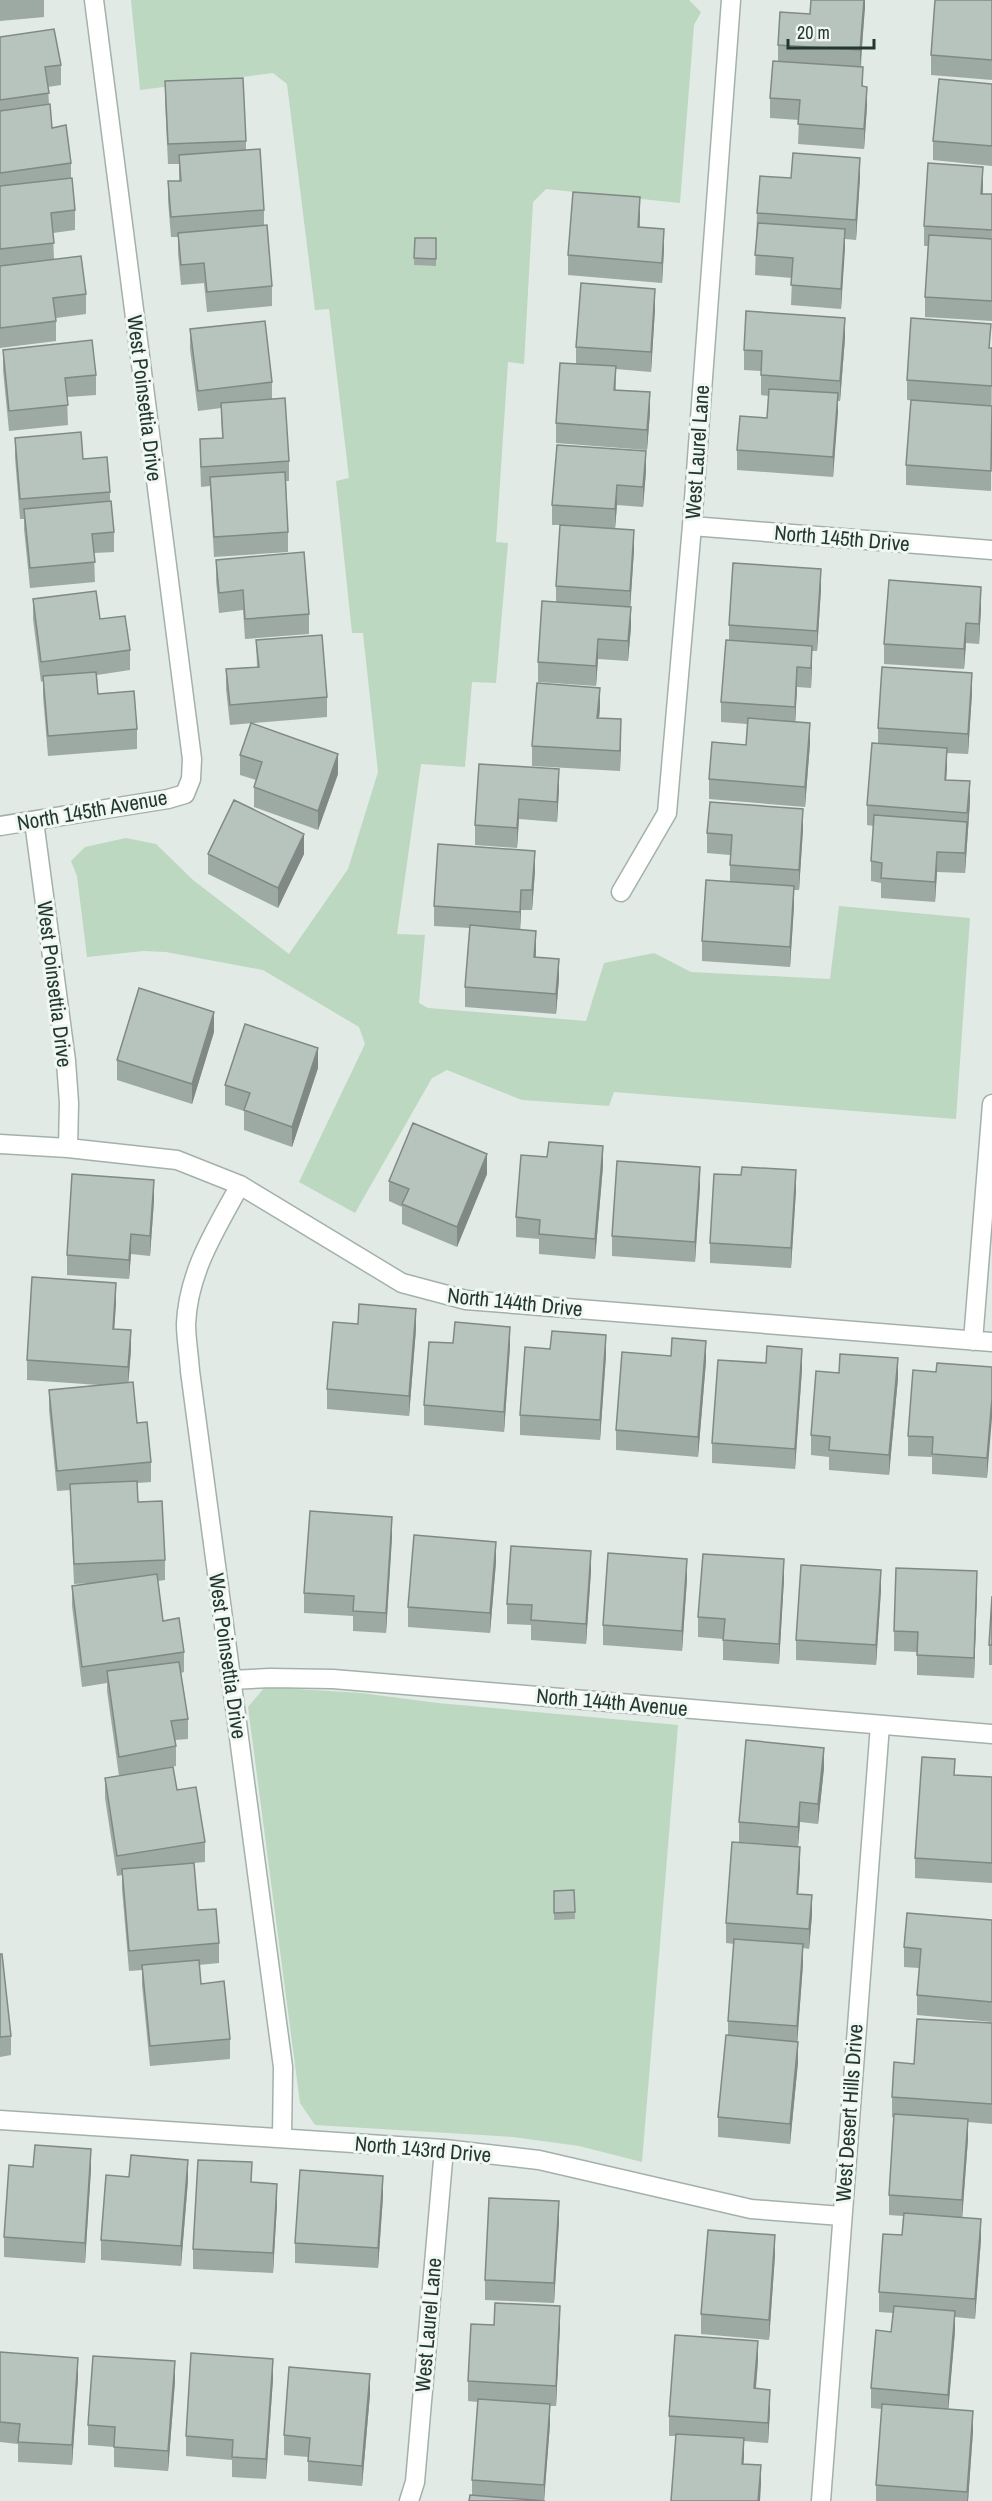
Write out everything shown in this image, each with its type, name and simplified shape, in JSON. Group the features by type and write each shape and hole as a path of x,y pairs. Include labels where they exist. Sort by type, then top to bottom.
{"street":[{"name":"West Poinsettia Drive","path":"94,0 192,759 191,779 185,794"},
{"name":"West Laurel Lane","path":"621,892 667,813 692,526 731,0"},
{"name":"North 145th Drive","path":"692,526 992,550"},
{"name":"North 145th Avenue","path":"0,826 168,799 185,794"},
{"name":"West Poinsettia Drive","path":"34,821 66,1061 69,1104 68,1148"},
{"path":"974,1341 992,1104"},
{"name":"North 144th Drive","path":"0,1143 177,1160 240,1185 402,1283 466,1300 992,1342"},
{"name":"West Poinsettia Drive","path":"240,1185 204,1250 192,1287 186,1323 190,1371 283,2067 282,2138"},
{"name":"North 144th Avenue","path":"231,1680 333,1678 992,1734"},
{"name":"West Desert Hills Drive","path":"821,2501 880,1725"},
{"name":"North 143rd Drive","path":"0,2120 444,2149 539,2160 751,2209 842,2216"},
{"name":"West Laurel Lane","path":"409,2501 415,2482 444,2149"}],"green space":[{"path":"131,0 689,0 701,12 694,25 680,203 546,189 533,202 524,364 508,362 496,542 508,543 496,683 472,682 465,767 421,764 397,934 425,935 419,1003 428,1008 586,1021 604,963 654,953 691,972 830,979 839,906 970,918 956,1119 614,1092 609,1106 522,1100 447,1070 432,1078 355,1213 299,1182 365,1044 359,1027 263,970 166,952 143,951 87,957 77,876 71,861 85,847 126,838 156,844 193,880 289,954 348,869 378,772 363,633 352,633 336,481 349,478 329,309 315,310 287,84 273,73 140,90"},
{"path":"265,1687 361,1693 438,1703 678,1725 642,2162 579,2146 513,2137 315,2125 300,2103 248,1707"}],"building":[{"path":"811,0 864,0 860,50 778,45 780,12 810,14"},
{"path":"935,0 992,0 992,60 931,55"},
{"path":"54,29 61,65 45,67 49,93 0,100 0,37"},
{"path":"773,61 863,67 862,86 867,87 864,129 798,124 800,100 770,98"},
{"path":"243,78 246,141 168,144 165,81"},
{"path":"939,79 992,84 992,146 933,141"},
{"path":"50,104 52,128 66,125 71,163 0,173 0,111"},
{"path":"260,149 264,210 171,217 168,181 181,181 179,155"},
{"path":"793,153 860,158 856,220 757,213 760,176 791,178"},
{"path":"928,163 983,167 981,194 992,194 992,230 924,226"},
{"path":"72,178 75,210 51,213 54,243 0,249 0,186"},
{"path":"573,192 640,197 638,227 664,229 662,263 568,255"},
{"path":"758,223 845,229 841,289 791,285 793,258 755,255"},
{"path":"267,225 272,286 207,292 204,263 181,265 178,233"},
{"path":"929,235 992,239 992,301 925,297"},
{"path":"415,238 436,238 436,259 414,258"},
{"path":"81,256 86,294 53,298 56,321 0,328 0,266"},
{"path":"581,283 655,289 651,352 576,347"},
{"path":"746,311 845,318 840,381 761,375 762,351 744,350"},
{"path":"911,318 991,324 989,348 992,348 992,386 907,380"},
{"path":"265,321 272,382 198,391 190,329"},
{"path":"92,340 96,375 65,378 68,405 9,411 3,350"},
{"path":"560,363 616,366 614,390 650,392 647,430 556,423"},
{"path":"769,389 838,393 833,457 737,450 740,416 767,418"},
{"path":"285,398 289,461 201,467 200,439 223,438 221,403"},
{"path":"911,400 992,406 991,471 906,465"},
{"path":"81,432 83,459 107,457 110,492 20,499 15,438"},
{"path":"557,445 646,451 643,487 617,485 615,509 552,505"},
{"path":"285,472 288,532 214,537 210,477"},
{"path":"111,501 114,532 92,534 95,562 30,568 24,509"},
{"path":"560,525 634,530 630,591 556,586"},
{"path":"304,552 309,614 245,619 243,590 219,593 216,560"},
{"path":"733,563 821,569 817,631 729,625"},
{"path":"889,580 981,587 979,624 966,623 964,649 884,644"},
{"path":"96,591 100,619 125,616 130,650 41,662 33,599"},
{"path":"542,601 631,607 628,641 598,639 596,666 538,662"},
{"path":"322,635 327,697 230,705 226,669 259,667 256,640"},
{"path":"726,640 812,646 811,668 797,667 795,707 721,702"},
{"path":"882,667 972,673 968,734 878,728"},
{"path":"96,672 98,694 134,691 137,729 48,736 43,676"},
{"path":"537,683 600,688 597,718 621,719 620,751 532,746"},
{"path":"748,718 810,723 805,787 709,779 712,742 746,745"},
{"path":"251,723 338,754 318,811 254,787 262,762 240,755"},
{"path":"872,743 947,748 945,780 970,781 967,813 867,805"},
{"path":"479,764 559,769 557,802 519,799 517,828 475,825"},
{"path":"234,800 304,834 278,888 208,854"},
{"path":"710,802 803,809 799,870 730,865 732,835 707,833"},
{"path":"874,815 967,822 965,853 937,852 935,882 881,878 882,863 871,861"},
{"path":"438,844 535,851 532,890 521,890 520,912 434,906"},
{"path":"706,880 794,886 790,947 702,941"},
{"path":"470,925 536,931 534,957 559,959 556,994 465,987"},
{"path":"139,988 214,1012 192,1084 117,1060"},
{"path":"245,1024 318,1048 292,1127 244,1110 250,1093 225,1085"},
{"path":"413,1123 487,1154 457,1227 402,1204 409,1189 389,1181"},
{"path":"549,1142 603,1146 595,1239 539,1234 540,1220 516,1217 521,1155 547,1157"},
{"path":"617,1161 700,1167 695,1242 612,1236"},
{"path":"742,1167 796,1170 791,1248 710,1243 714,1174 741,1175"},
{"path":"72,1174 154,1180 150,1236 131,1234 129,1260 67,1255"},
{"path":"32,1277 116,1283 113,1329 131,1330 128,1367 27,1360"},
{"path":"359,1304 416,1309 409,1396 327,1389 333,1322 358,1324"},
{"path":"455,1322 510,1327 504,1412 424,1405 429,1342 453,1343"},
{"path":"552,1331 606,1335 600,1420 520,1415 525,1347 550,1349"},
{"path":"672,1338 706,1341 698,1437 616,1430 622,1352 671,1356"},
{"path":"767,1346 802,1349 795,1449 712,1443 718,1360 766,1363"},
{"path":"840,1354 898,1358 889,1455 829,1450 830,1437 811,1435 816,1371 839,1373"},
{"path":"937,1363 992,1367 987,1458 932,1454 933,1437 908,1436 913,1370 936,1372"},
{"path":"133,1382 137,1423 147,1422 151,1462 57,1471 49,1390"},
{"path":"137,1481 138,1502 162,1501 165,1560 74,1564 70,1484"},
{"path":"310,1511 392,1517 386,1613 353,1611 354,1596 304,1593"},
{"path":"414,1535 496,1542 490,1613 408,1607"},
{"path":"511,1546 591,1551 586,1624 531,1620 532,1605 507,1604"},
{"path":"608,1553 687,1559 682,1631 603,1625"},
{"path":"703,1554 784,1559 779,1644 723,1640 725,1619 698,1617"},
{"path":"801,1565 881,1570 876,1645 796,1640"},
{"path":"896,1568 977,1571 974,1658 917,1655 918,1632 894,1631"},
{"path":"157,1574 163,1621 179,1618 184,1652 82,1667 72,1586"},
{"path":"992,1596 992,1645 989,1645"},
{"path":"179,1662 188,1719 171,1721 176,1746 119,1757 107,1671"},
{"path":"746,1740 824,1748 818,1804 800,1802 798,1827 739,1822"},
{"path":"922,1757 955,1759 954,1775 992,1777 992,1863 915,1858"},
{"path":"173,1767 177,1790 196,1787 205,1842 117,1856 105,1778"},
{"path":"732,1842 800,1847 797,1894 812,1895 809,1929 726,1923"},
{"path":"194,1863 198,1910 216,1909 219,1943 129,1951 122,1869"},
{"path":"574,1890 575,1912 554,1913 554,1891"},
{"path":"907,1913 992,1920 992,2002 917,1995 921,1949 904,1947"},
{"path":"734,1939 803,1944 797,2026 728,2021"},
{"path":"0,1954 2,1954 11,2036 0,2037"},
{"path":"199,1960 201,1984 224,1981 230,2039 150,2046 142,1965"},
{"path":"917,2019 992,2023 992,2104 892,2097 894,2062 914,2064"},
{"path":"726,2035 798,2042 790,2124 718,2117"},
{"path":"894,2114 968,2119 962,2200 889,2195"},
{"path":"35,2145 91,2149 85,2243 4,2237 9,2165 33,2167"},
{"path":"131,2155 188,2160 181,2246 101,2240 106,2175 129,2177"},
{"path":"198,2160 252,2162 251,2182 277,2184 273,2253 193,2249"},
{"path":"300,2170 383,2176 378,2248 295,2243"},
{"path":"489,2198 559,2201 554,2283 485,2280"},
{"path":"904,2213 981,2219 975,2299 879,2292 883,2234 902,2235"},
{"path":"708,2230 775,2235 769,2320 701,2314"},
{"path":"495,2303 560,2306 556,2386 468,2381 471,2324 494,2325"},
{"path":"894,2306 955,2311 948,2395 871,2388 876,2330 891,2332"},
{"path":"675,2335 758,2341 754,2388 770,2390 768,2423 669,2416"},
{"path":"0,2352 78,2358 72,2445 18,2442 20,2424 0,2422"},
{"path":"191,2353 273,2359 266,2459 232,2457 233,2440 186,2436"},
{"path":"93,2356 175,2361 168,2451 114,2447 115,2427 88,2425"},
{"path":"289,2367 370,2374 362,2466 308,2461 310,2438 284,2435"},
{"path":"478,2399 550,2404 544,2485 472,2480"},
{"path":"882,2404 973,2411 967,2492 876,2485"},
{"path":"676,2434 744,2438 742,2464 761,2465 758,2501 671,2501"},
{"path":"470,2495 545,2501 469,2501"}]}
